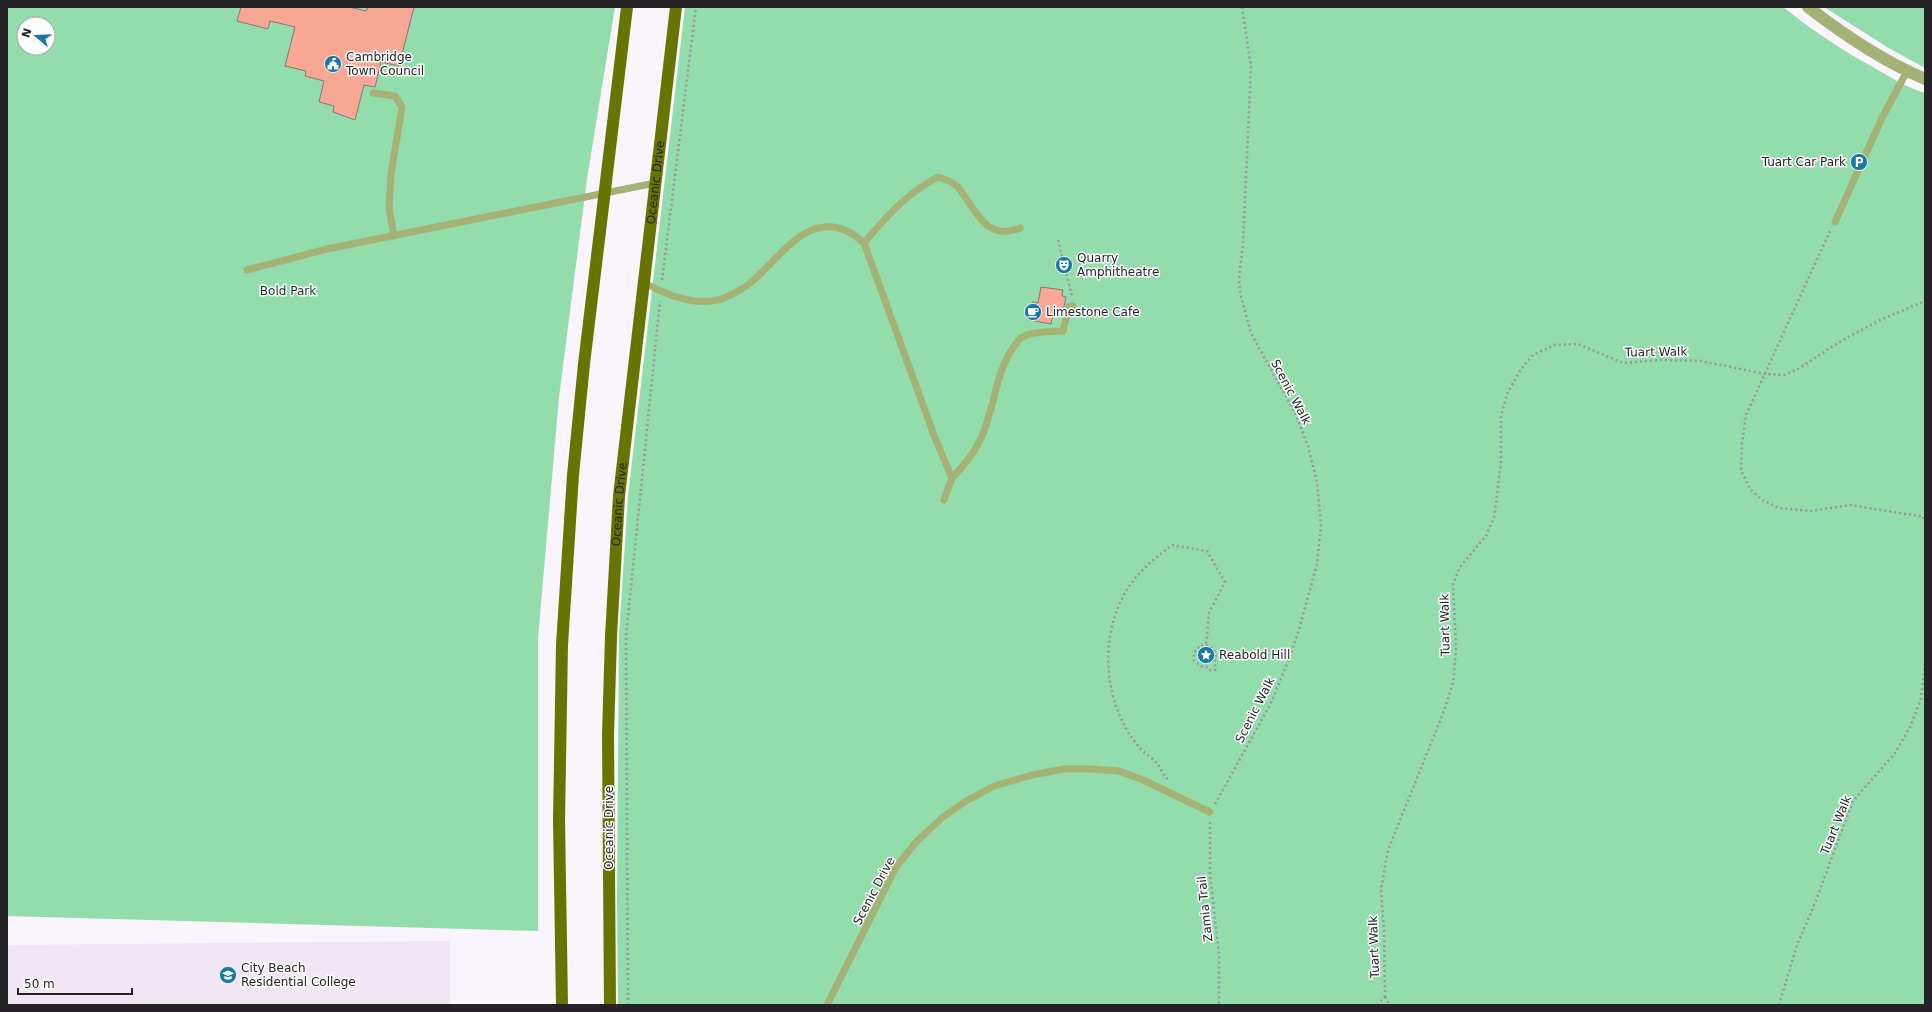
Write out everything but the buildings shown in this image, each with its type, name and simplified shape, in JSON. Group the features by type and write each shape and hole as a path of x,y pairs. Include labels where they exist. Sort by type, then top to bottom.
{"main road":[{"path":"562,1005 559,820 562,645 573,475 604,193 627,7"},
{"name":"Oceanic Drive","path":"610,1005 608,735 611,636 619,496 676,7"}],"street":[{"path":"1808,7 1838,30 1907,71 1925,79"}],"lane":[{"path":"1835,222 1882,118 1907,71"},
{"path":"373,93 395,96 402,107 390,181 389,208 394,236"},
{"path":"864,243 898,205 922,185 938,177 948,179 957,186 987,225 1000,232 1011,232 1020,228"},
{"path":"247,270 327,249 655,183"},
{"path":"643,282 661,292 684,299 707,300 724,298 749,284 796,239 813,230 831,228 849,232 864,243 935,438 952,478"},
{"path":"944,500 952,478 972,455 982,438 999,376 1008,355 1021,338 1038,333 1063,332 1069,307 1073,306"},
{"name":"Scenic Drive","path":"827,1005 896,867 917,840 943,817 966,801 994,786 1032,775 1064,769 1119,771 1143,780 1210,812"}],"path":[{"path":"628,1005 626,636 661,292 696,7"},
{"name":"Scenic Walk","path":"1210,812 1270,706 1287,664 1298,633 1317,564 1321,525 1317,483 1308,446 1295,413 1251,333 1240,293 1239,278 1243,244 1251,67 1242,7"},
{"path":"1835,222 1746,415 1742,444 1741,470 1750,489 1762,500 1779,508 1810,511 1850,505 1924,517 1925,521"},
{"path":"1058,240 1072,292 1073,306"},
{"name":"Tuart Walk","path":"1385,998 1384,931 1380,890 1388,850 1444,711 1453,683 1456,650 1453,584 1460,567 1486,536 1494,517 1501,463 1501,416 1508,394 1521,368 1533,355 1555,345 1578,344 1623,363 1661,360 1701,361 1765,374 1784,375 1798,369 1841,341 1880,320 1925,301"},
{"path":"1170,781 1163,774 1156,762 1140,748 1121,719 1111,688 1108,656 1113,624 1125,593 1145,567 1172,545 1207,551 1225,582 1210,613 1206,644"},
{"path":"1206,644 1216,653 1214,662 1216,667 1212,671 1194,661 1194,652 1197,648 1206,644"},
{"name":"Tuart Walk","path":"1779,1005 1797,945 1813,908 1853,801 1895,753 1910,727 1921,699 1925,663"},
{"name":"Zamia Trail","path":"1210,812 1210,874 1219,955 1219,1005"},
{"path":"1377,1005 1385,998 1390,1005"}],"shaded area":[{"name":"City Beach Residential College","path":"450,941 450,1005 7,1005 7,945"}],"green space":[{"name":"Bold Park","path":"7,7 615,7 587,179 559,397 538,638 538,931 7,916"},
{"path":"685,7 1783,7 1829,41 1853,56 1901,83 1925,93 1925,1005 618,1005 617,900 619,635 628,496"},
{"path":"1824,7 1925,7 1925,68 1887,47"}],"place":[{"name":"Cambridge Town Council","path":"333,64"},
{"name":"Tuart Car Park","path":"1859,162"},
{"name":"Quarry Amphitheatre","path":"1064,265"},
{"name":"Limestone Cafe","path":"1033,312"},
{"name":"Reabold Hill","path":"1206,655"},
{"name":"City Beach Residential College","path":"228,975"}]}
